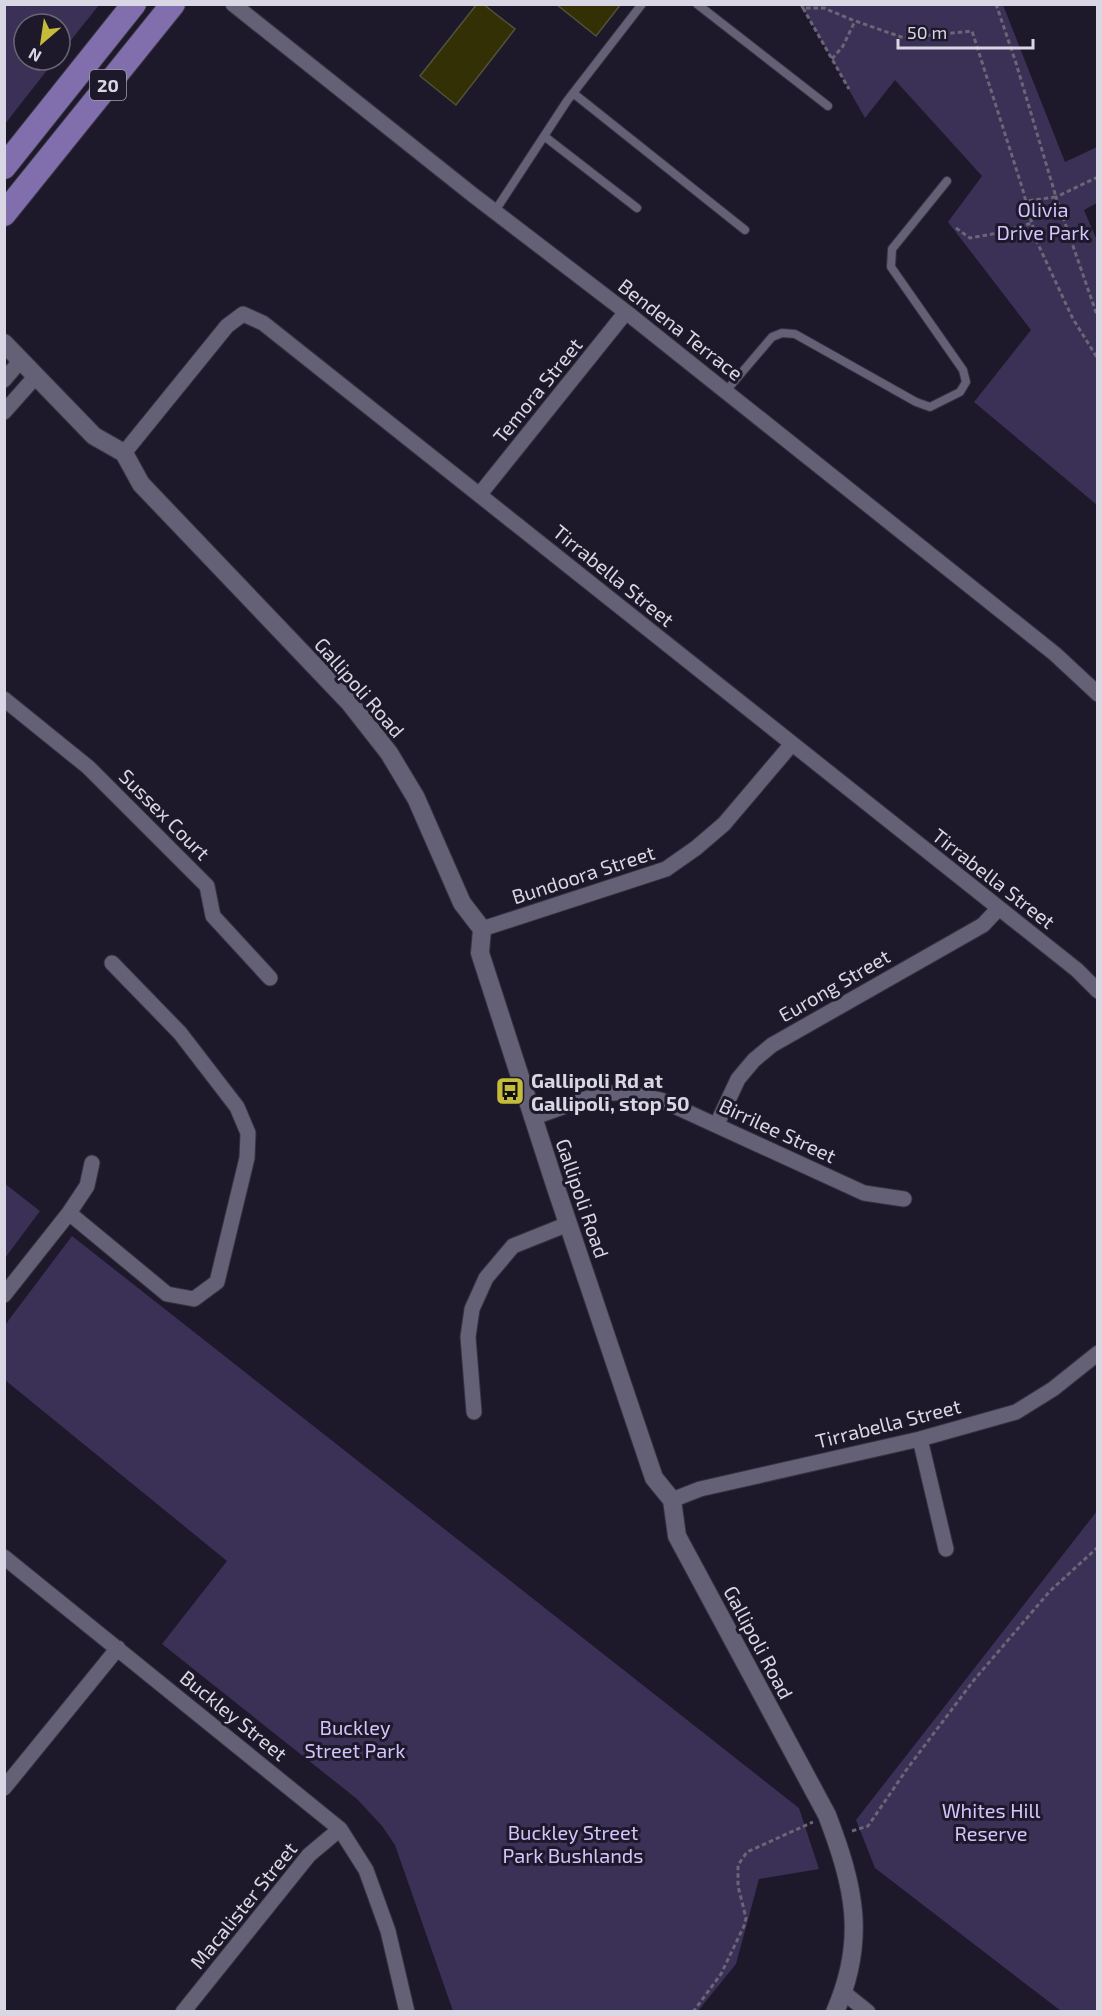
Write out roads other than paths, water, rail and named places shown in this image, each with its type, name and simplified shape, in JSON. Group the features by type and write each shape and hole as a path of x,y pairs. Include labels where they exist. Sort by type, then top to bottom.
{"main road":[{"name":"20","path":"4,166 134,4"},
{"name":"20","path":"4,214 173,4"}],"street":[{"name":"Bendena Terrace","path":"233,4 726,391 1055,654 1098,694"},
{"name":"Temora Street","path":"480,495 626,312"},
{"name":"Tirrabella Street","path":"124,453 227,326 243,314 262,323 1077,970 1098,991"},
{"path":"4,343 94,436 124,453"},
{"path":"4,380 21,360"},
{"path":"4,412 36,376"},
{"name":"Gallipoli Road","path":"124,453 141,484 349,702 389,753 416,798 462,903 482,929 480,953 532,1118 654,1478 672,1500 677,1536 827,1815 843,1858 853,1898 853,1948 843,1992 835,2012"},
{"name":"Sussex Court","path":"4,699 88,767 207,886 213,916 270,978"},
{"name":"Bundoora Street","path":"482,929 666,869 724,824 791,745"},
{"name":"Eurong Street","path":"717,1124 738,1079 754,1060 772,1045 983,925 998,909"},
{"path":"69,1213 166,1294 194,1299 217,1282 247,1158 248,1133 237,1107 180,1033 112,963"},
{"name":"Birrilee Street","path":"532,1118 602,1093 628,1093 661,1100 864,1192 904,1199"},
{"path":"4,1295 69,1213 87,1185 92,1163"},
{"path":"474,1412 468,1337 472,1309 486,1278 513,1246 568,1224"},
{"name":"Tirrabella Street","path":"672,1500 700,1489 920,1439 1016,1412 1053,1389 1098,1353"},
{"path":"920,1439 946,1549"},
{"name":"Buckley Street","path":"4,1557 340,1829 366,1870 388,1931 407,2012"},
{"path":"4,1788 118,1648"},
{"name":"Macalister Street","path":"183,2012 309,1855 340,1829"},
{"path":"843,1992 868,2012"}],"lane":[{"path":"495,211 573,93 642,4"},
{"path":"698,4 828,106"},
{"path":"573,93 745,230"},
{"path":"544,136 637,208"},
{"path":"726,391 772,337 782,333 795,334 916,402 930,407 960,392 966,382 963,370 891,267 892,249 947,181"}],"place":[{"name":"Gallipoli Rd at Gallipoli, stop 50","path":"510,1091"}],"park label":[{"name":"Olivia Drive Park","path":"1043,220"},
{"name":"Buckley Street Park","path":"355,1738"},
{"name":"Whites Hill Reserve","path":"991,1822"},
{"name":"Buckley Street Park Bushlands","path":"573,1844"}]}
